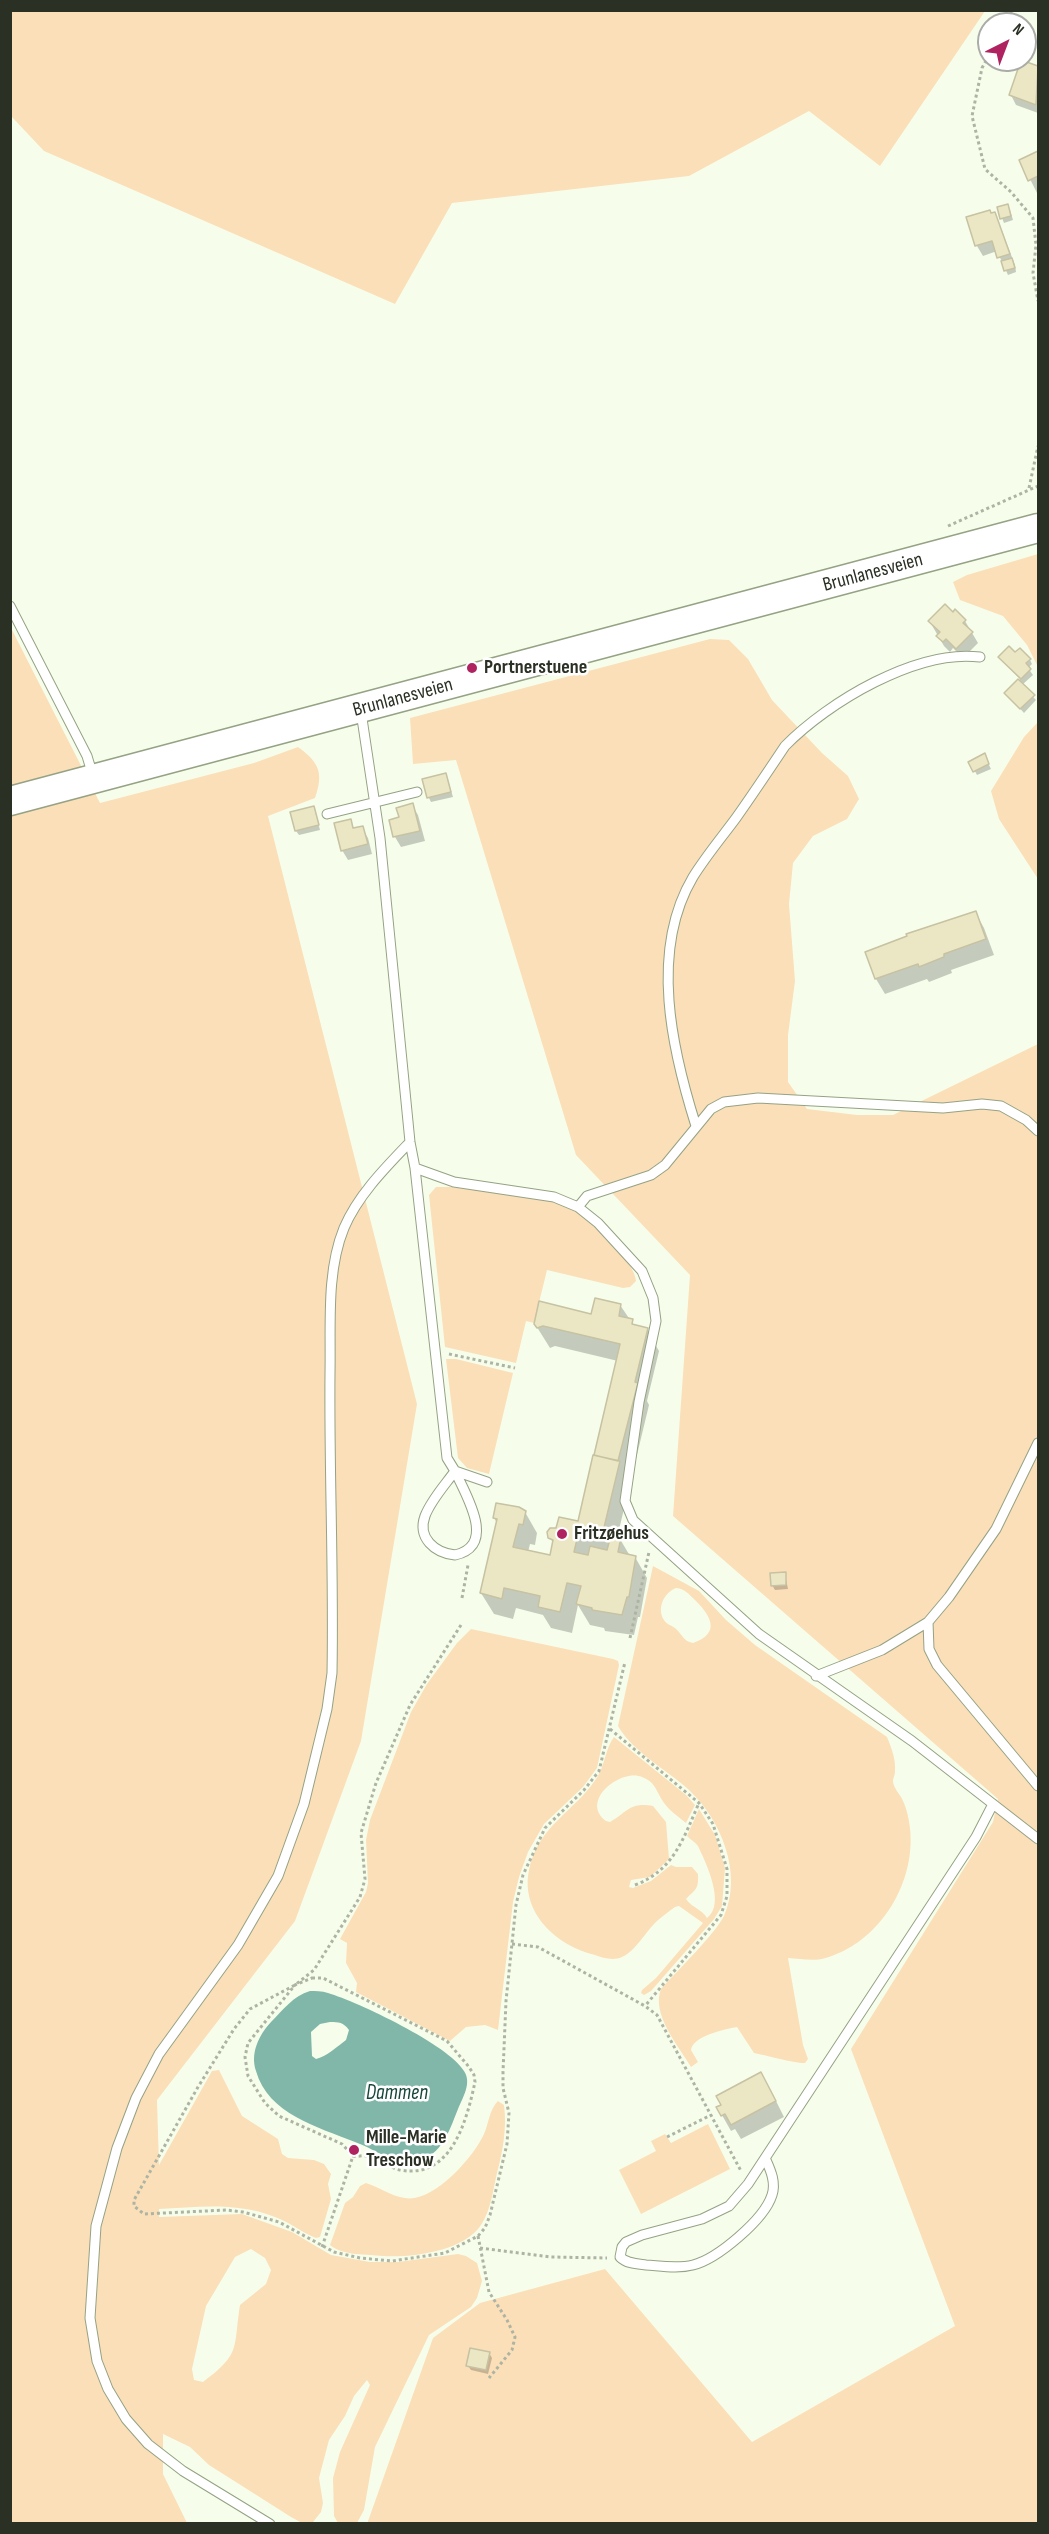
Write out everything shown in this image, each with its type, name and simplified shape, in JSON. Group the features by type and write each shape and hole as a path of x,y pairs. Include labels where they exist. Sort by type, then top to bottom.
{"main road":[{"name":"Brunlanesveien","path":"10,801 1038,528"}],"lane":[{"path":"10,606 87,756 94,779"},
{"path":"696,1126 675,1046 669,975 676,920 693,877 785,746 803,727 823,712 863,689 906,668 936,658 963,654 980,657"},
{"path":"360,709 380,838 410,1142 415,1168 447,1458 454,1471 477,1523 474,1540 468,1548 455,1555 440,1552 429,1544 423,1529 428,1510 454,1471"},
{"path":"327,814 417,792"},
{"path":"578,1207 588,1196 651,1175 665,1165 711,1109 724,1102 758,1098 943,1108 982,1104 1001,1106 1026,1120 1038,1131"},
{"path":"270,2523 183,2471 148,2444 120,2409 108,2389 97,2361 90,2318 96,2226 117,2148 136,2097 159,2054 238,1945 261,1907 278,1876 304,1804 327,1709 332,1673 330,1407 333,1273 344,1228 379,1175 410,1142"},
{"path":"415,1168 454,1182 554,1197 578,1207 598,1223 642,1271 653,1298 656,1321 639,1402 625,1501 633,1520 759,1634 912,1741 1038,1839"},
{"path":"816,1676 882,1650 928,1622 949,1597 996,1529 1038,1443"},
{"path":"454,1471 487,1482"},
{"path":"928,1622 929,1649 937,1665 1038,1786"},
{"path":"766,2160 773,2181 768,2204 759,2217 722,2250 705,2261 690,2266 668,2267 634,2263 620,2258 621,2247 626,2242 642,2235 702,2219 729,2206 748,2184 766,2160 976,1837 993,1804"}],"path":[{"path":"981,72 972,116 985,169 1011,192 1033,218 1036,245 1033,273 1038,301"},
{"path":"1029,489 1038,446"},
{"path":"435,1354 452,1354 514,1368"},
{"path":"630,1638 652,1539"},
{"path":"462,1598 468,1569 468,1548"},
{"path":"461,1625 410,1705 376,1783 361,1833 364,1879 360,1898 314,1970 295,1985 248,2043 245,2057 248,2076 261,2098 279,2116 342,2144 353,2156 367,2156 398,2170 411,2171 427,2168 439,2162 453,2146 463,2128 475,2082 474,2075 447,2041 323,1978 312,1978 295,1985 250,2009 234,2029 134,2200 134,2206 144,2214 226,2210 243,2212 279,2222 334,2252 360,2258 392,2260 445,2253 478,2236 485,2228 507,2144 509,2113 503,2088 503,2072 516,1905 539,1838 553,1818 595,1777 602,1764 626,1662"},
{"path":"610,1729 699,1803 713,1824 725,1858 728,1882 725,1906 721,1915 645,2006"},
{"path":"634,1885 650,1879 671,1860 699,1803"},
{"path":"512,1944 538,1947 645,2006 657,2015 748,2184"},
{"path":"667,2137 711,2115"},
{"path":"322,2247 353,2156"},
{"path":"478,2236 489,2292 515,2337 513,2350 489,2378"},
{"path":"480,2248 590,2259 620,2258"}],"shaded area":[{"path":"11,10 985,10 977,12 977,23 880,166 809,111 689,176 452,203 395,304 44,151 11,116"},
{"path":"1038,554 1038,667 1027,645 1003,616 960,600 953,582 967,575"},
{"path":"10,626 100,803 254,763 298,747 315,763 319,782 315,798 268,816 417,1404 361,1741 295,1921 157,2100 159,2165 212,2071 219,2070 242,2116 278,2139 282,2154 288,2158 314,2160 324,2164 331,2174 328,2184 331,2199 320,2237 311,2236 286,2222 261,2212 232,2207 159,2209 159,2217 242,2214 292,2232 331,2255 370,2262 398,2262 458,2254 477,2263 482,2281 477,2298 471,2307 429,2335 375,2447 364,2510 357,2523 338,2523 334,2516 333,2478 340,2452 370,2385 367,2380 354,2396 345,2416 329,2440 319,2478 323,2503 321,2512 313,2522 302,2523 291,2517 209,2465 190,2447 163,2434 163,2474 187,2523 11,2523","holes":["251,2249 265,2258 271,2270 266,2284 240,2305 236,2341 230,2356 216,2372 203,2382 194,2380 192,2369 206,2306 235,2257"]},
{"path":"710,639 729,640 748,659 772,700 822,753 848,776 859,799 847,819 813,836 793,863 789,904 795,981 788,1035 788,1082 807,1109 857,1115 893,1115 1038,1044 1038,2523 367,2524 433,2338 480,2303 605,2269 752,2442 955,2326 851,2049 993,1822 998,1799 673,1516 690,1275 576,1155 456,760 413,764 410,718"},
{"path":"1038,722 1038,879 999,819 991,791 1024,737"},
{"path":"436,1187 452,1187 550,1200 570,1208 583,1216 612,1243 628,1263 636,1281 630,1287 623,1288 547,1270 534,1323 526,1321 516,1363 445,1347 429,1195"},
{"path":"446,1359 456,1359 513,1373 489,1474 467,1468 458,1458"},
{"path":"653,1566 699,1591 726,1620 755,1645 887,1737 895,1763 893,1784 902,1799 910,1825 907,1869 901,1888 879,1923 848,1949 824,1959 788,1958 803,2045 808,2059 805,2063 754,2053 737,2027 710,2034 697,2041 691,2050 698,2062 691,2067 667,2029 660,2009 661,1989 704,1943 724,1916 731,1882 730,1865 719,1832 711,1816 700,1802 680,1782 633,1744 618,1726","holes":["679,1589 687,1592 709,1618 710,1629 707,1634 693,1643 687,1641 675,1628 666,1623 662,1615 661,1606 665,1597 672,1590"]},
{"path":"471,1629 613,1659 618,1661 619,1665 597,1768 583,1787 544,1824 528,1852 519,1877 513,1902 498,2030 485,2025 466,2027 450,2041 356,1992 357,1983 346,1963 347,1943 340,1939 366,1892 368,1883 366,1840 370,1820 411,1712 427,1684 457,1643"},
{"path":"614,1737 686,1795 695,1805 686,1823 667,1807 652,1784 634,1775 615,1781 600,1795 597,1804 599,1813 606,1821 610,1822 629,1809 645,1805 653,1806 666,1822 669,1859 650,1877 631,1880 629,1887 633,1888 651,1881 671,1865 692,1867 698,1874 698,1884 686,1899 707,1918 715,1903 713,1883 698,1846 687,1836 699,1809 715,1835 725,1868 722,1906 714,1919 651,1991 644,1995 641,1993 642,1990 656,1978 703,1923 679,1906 675,1907 657,1921 627,1954 615,1959 605,1958 567,1944 544,1925 530,1900 528,1886 529,1870 540,1842 596,1779"},
{"path":"498,2101 504,2105 503,2147 489,2206 481,2225 473,2234 450,2247 408,2256 355,2254 335,2249 330,2245 345,2203 353,2197 360,2186 366,2183 400,2197 416,2198 428,2193 451,2177 479,2144"},
{"path":"708,2124 730,2169 641,2214 619,2170 656,2151 651,2141 665,2134 671,2143"}],"water":[{"name":"Dammen","path":"310,1991 326,1992 342,1998 402,2026 441,2049 464,2071 467,2085 450,2128 440,2146 426,2158 405,2161 392,2158 311,2124 283,2108 262,2086 254,2058 263,2033 289,2004 298,1996","holes":["330,2022 343,2024 349,2030 346,2040 328,2054 316,2059 312,2056 311,2032 320,2024"]}],"building":[{"path":"1038,66 1036,105 1009,95 1017,72 1037,72"},
{"path":"1038,151 1038,176 1028,181 1019,160"},
{"path":"1008,204 1011,216 1000,219 997,207"},
{"path":"990,210 991,213 995,212 1010,254 997,258 992,241 975,246 966,217"},
{"path":"1012,258 1015,268 1004,271 1001,261"},
{"path":"945,604 953,612 955,609 966,620 963,623 973,632 956,649 946,639 943,642 936,636 940,632 928,621"},
{"path":"1009,646 1015,652 1020,648 1031,659 1026,663 1031,669 1021,679 998,657"},
{"path":"1018,679 1035,695 1020,709 1004,693"},
{"path":"985,753 989,764 973,772 968,762"},
{"path":"446,773 451,792 427,798 422,779"},
{"path":"413,803 420,831 393,837 389,820 399,817 396,808"},
{"path":"314,806 319,825 295,831 290,812"},
{"path":"351,819 353,828 363,826 368,844 341,851 334,823"},
{"path":"976,911 986,939 944,954 944,957 919,967 918,964 875,979 865,952 907,936 906,934"},
{"path":"595,1298 621,1304 619,1316 633,1319 632,1324 648,1328 635,1382 638,1383 618,1461 594,1455 620,1344 543,1326 537,1328 534,1324 539,1301 591,1314"},
{"name":"Fritzøehus","path":"593,1455 620,1461 602,1536 579,1531 574,1552 588,1555 590,1546 607,1550 611,1535 621,1538 618,1552 636,1556 629,1597 627,1597 622,1615 592,1610 592,1608 576,1604 581,1586 567,1583 560,1612 538,1607 540,1596 504,1588 502,1599 480,1593 497,1519 493,1518 496,1503 519,1507 526,1511 523,1525 519,1524 513,1547 550,1555 553,1540 548,1538 547,1532 550,1528 556,1528 559,1517 578,1521"},
{"path":"786,1572 786,1585 771,1586 770,1573"},
{"path":"761,2072 776,2101 731,2125 725,2114 721,2116 716,2107 721,2105 716,2096"},
{"path":"470,2348 490,2352 486,2370 466,2366"}],"place":[{"name":"Portnerstuene","path":"472,668"},
{"name":"Fritzøehus","path":"562,1534"},
{"name":"Mille-Marie Treschow","path":"354,2150"}]}
